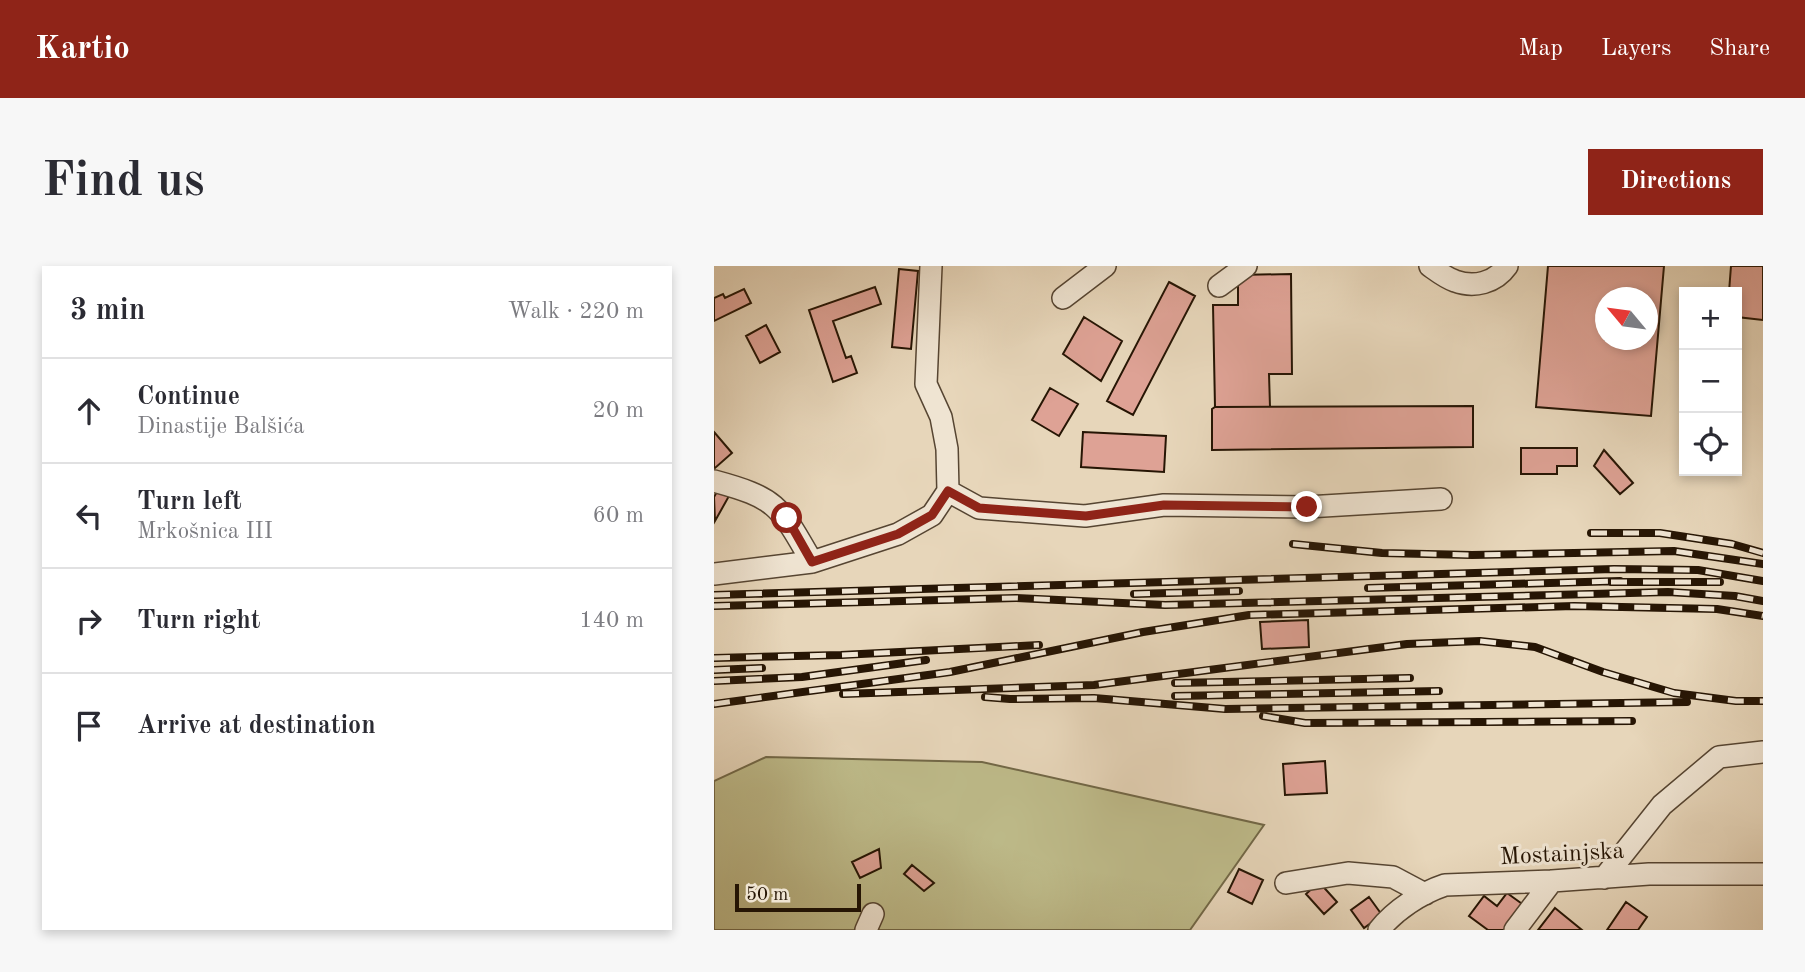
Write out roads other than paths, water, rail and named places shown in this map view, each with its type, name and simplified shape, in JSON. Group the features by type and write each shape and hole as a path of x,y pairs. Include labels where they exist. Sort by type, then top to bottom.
{"street":[{"path":"714,574 812,562 898,534 932,515 948,491 947,449 941,417 926,384 931,266"},
{"path":"1063,298 1105,266"},
{"path":"1219,286 1247,266"},
{"path":"1430,266 1455,282 1486,284 1507,266"},
{"path":"714,481 751,491 773,503 787,518 812,562"},
{"path":"948,491 979,508 1086,516 1164,505 1307,507 1441,499"},
{"path":"1604,878 1662,805 1719,757 1763,752"},
{"path":"1286,883 1348,873 1393,877 1424,894"},
{"name":"Mostainjska","path":"1379,930 1409,903 1445,885 1649,874 1763,873"},
{"path":"1515,930 1552,881"}],"railway":[{"path":"1591,533 1660,533 1732,544 1763,553"},
{"path":"1293,544 1382,553 1472,555 1674,551 1763,564"},
{"path":"714,595 1614,569 1698,570 1763,581"},
{"path":"1368,588 1620,581"},
{"path":"1611,582 1720,582"},
{"path":"1134,594 1239,591"},
{"path":"714,606 1016,598 1165,605 1668,592 1735,596 1763,601"},
{"path":"714,704 950,672 1143,632 1249,615 1574,606 1717,609 1763,616"},
{"path":"843,694 1094,685 1407,644 1480,641 1535,647 1603,672 1674,693 1736,701 1763,701"},
{"path":"714,658 1039,645"},
{"path":"714,681 802,677 926,660"},
{"path":"714,670 762,668"},
{"path":"1175,683 1410,678"},
{"path":"1175,696 1439,691"},
{"path":"985,697 1094,698 1225,709 1687,702"},
{"path":"1263,716 1305,723 1632,721"}]}
